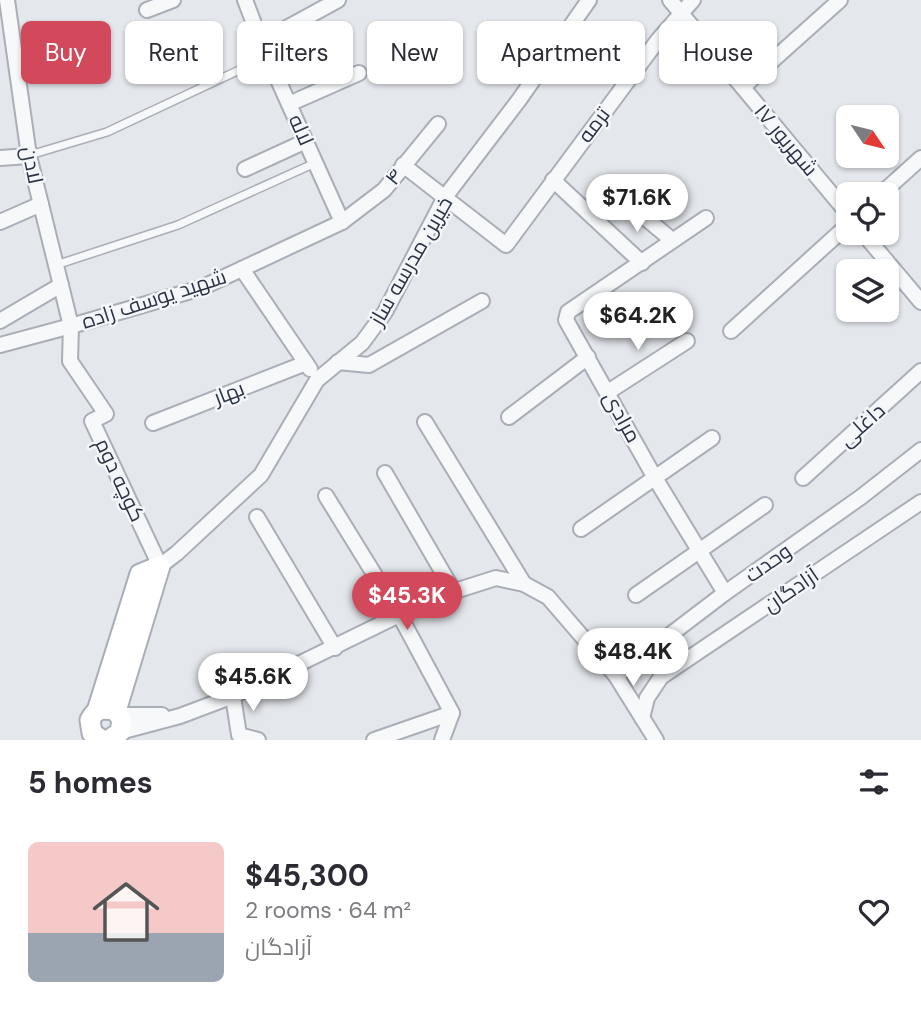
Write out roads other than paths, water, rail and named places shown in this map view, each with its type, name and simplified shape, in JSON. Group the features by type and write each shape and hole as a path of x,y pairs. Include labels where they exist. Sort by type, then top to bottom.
{"main road":[{"path":"107,730 160,566"}],"street":[{"name":"لادن","path":"7,0 29,156 72,327"},
{"path":"147,10 173,0"},
{"name":"لاله","path":"245,0 253,21"},
{"path":"300,21 338,0"},
{"name":"خیرین مدرسه ساز","path":"160,566 261,475 317,380 362,343 385,312 445,197 519,100 589,0"},
{"name":"۱۷ شهریور","path":"670,0 836,199"},
{"name":"ترمه","path":"445,197 506,245 658,40 693,0"},
{"path":"743,87 840,0"},
{"path":"289,104 359,73"},
{"name":"لاله","path":"280,84 342,222"},
{"name":"۴","path":"342,222 384,190 438,124"},
{"path":"245,169 306,141"},
{"path":"0,158 29,156"},
{"path":"894,182 921,158"},
{"path":"403,165 445,197"},
{"path":"553,180 642,263"},
{"path":"624,201 672,240"},
{"path":"0,222 41,204"},
{"name":"مرادی","path":"706,218 568,312 566,320 655,478 725,593"},
{"name":"شهید یوسف زاده","path":"0,345 72,327 201,288 342,222"},
{"path":"731,331 836,236"},
{"path":"873,245 921,302"},
{"path":"242,269 317,380"},
{"path":"0,321 61,285"},
{"path":"338,362 369,365 482,300"},
{"name":"کوچه دوم","path":"72,327 70,361 106,414 92,421 160,566"},
{"path":"608,392 687,341"},
{"path":"509,418 588,357"},
{"name":"بهار","path":"153,423 306,363"},
{"name":"داغلی","path":"803,478 921,371"},
{"path":"425,422 524,584"},
{"path":"581,529 712,438"},
{"name":"وحدت","path":"616,676 921,450"},
{"path":"385,473 454,592"},
{"path":"326,496 400,616 452,713 442,740"},
{"name":"آزادگان","path":"642,718 647,698 661,677 921,502"},
{"path":"636,595 765,505"},
{"path":"257,517 335,648"},
{"path":"107,730 180,716 233,696 436,597 496,578 524,584 548,597 616,676 656,740"},
{"path":"233,696 239,735 258,740"},
{"path":"374,740 452,713"}],"lane":[{"path":"29,156 107,132 237,71"},
{"path":"56,265 178,225 316,163"}]}
